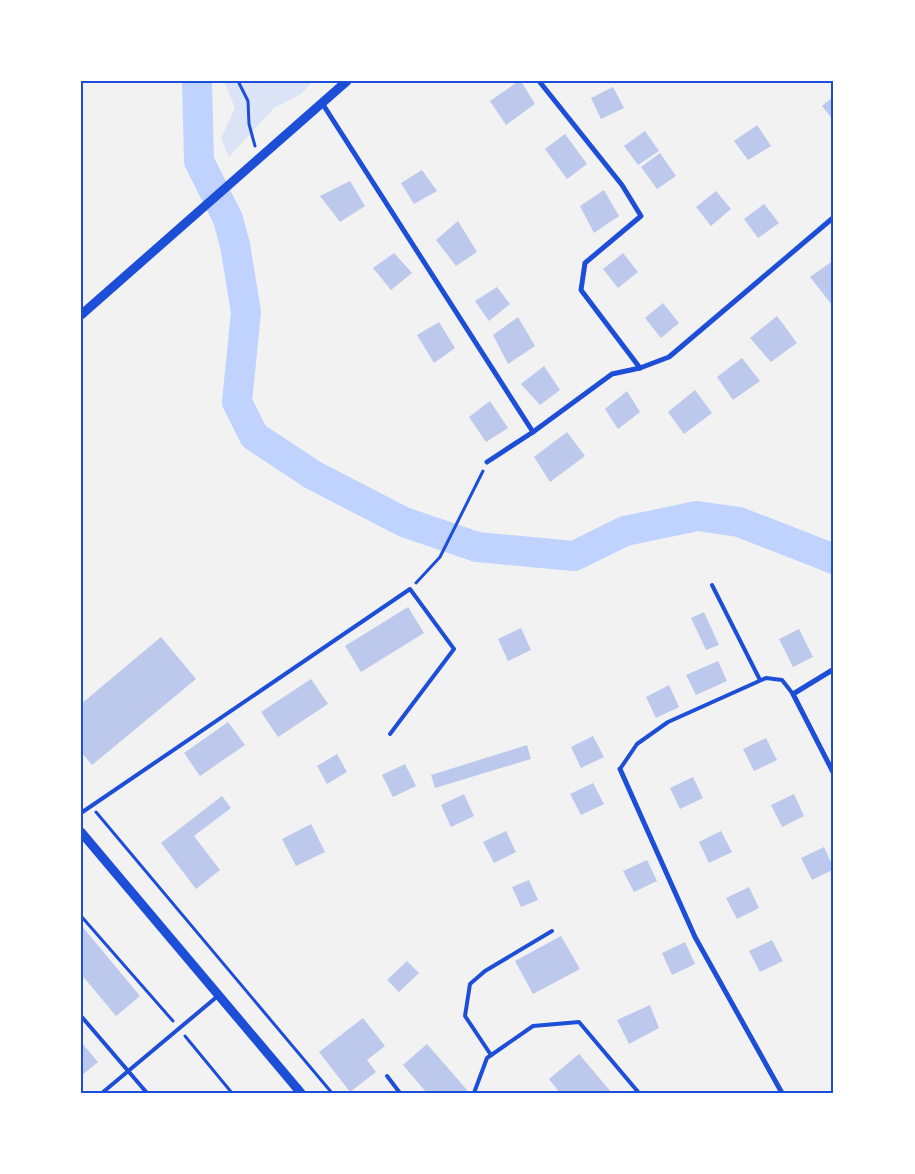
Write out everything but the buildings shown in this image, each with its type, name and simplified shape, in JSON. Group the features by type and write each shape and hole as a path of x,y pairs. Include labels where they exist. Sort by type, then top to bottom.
{"street":[{"path":"81,315 346,81"},
{"path":"539,81 622,185 641,216 585,263 581,290 640,368"},
{"path":"322,103 533,432"},
{"path":"487,462 533,432 612,374 640,368 669,357 834,217"},
{"path":"834,669 793,694 834,774"},
{"path":"620,769 695,937 782,1093"},
{"path":"81,832 301,1093"}],"lane":[{"path":"712,585 760,680"},
{"path":"81,813 410,589 454,649 390,734"},
{"path":"620,769 637,744 668,722 760,680 766,678 782,680 793,694"},
{"path":"491,1056 464,1016 470,984 485,971 552,931"},
{"path":"102,1093 219,995"},
{"path":"81,1016 147,1093"},
{"path":"474,1093 487,1058 534,1026 579,1022 639,1093"},
{"path":"388,1076 400,1093"}],"path":[{"path":"238,81 248,101 250,124 259,159"},
{"path":"410,589 440,556 487,462"},
{"path":"91,806 332,1093"},
{"path":"81,916 232,1093"}],"shaded area":[{"path":"224,81 313,81 301,94 274,108 229,157 221,138 235,108"}],"waterway":[{"path":"197,81 199,161 228,219 235,245 246,312 237,402 254,436 313,475 404,522 477,547 574,556 625,531 697,516 739,522 834,559"}]}
